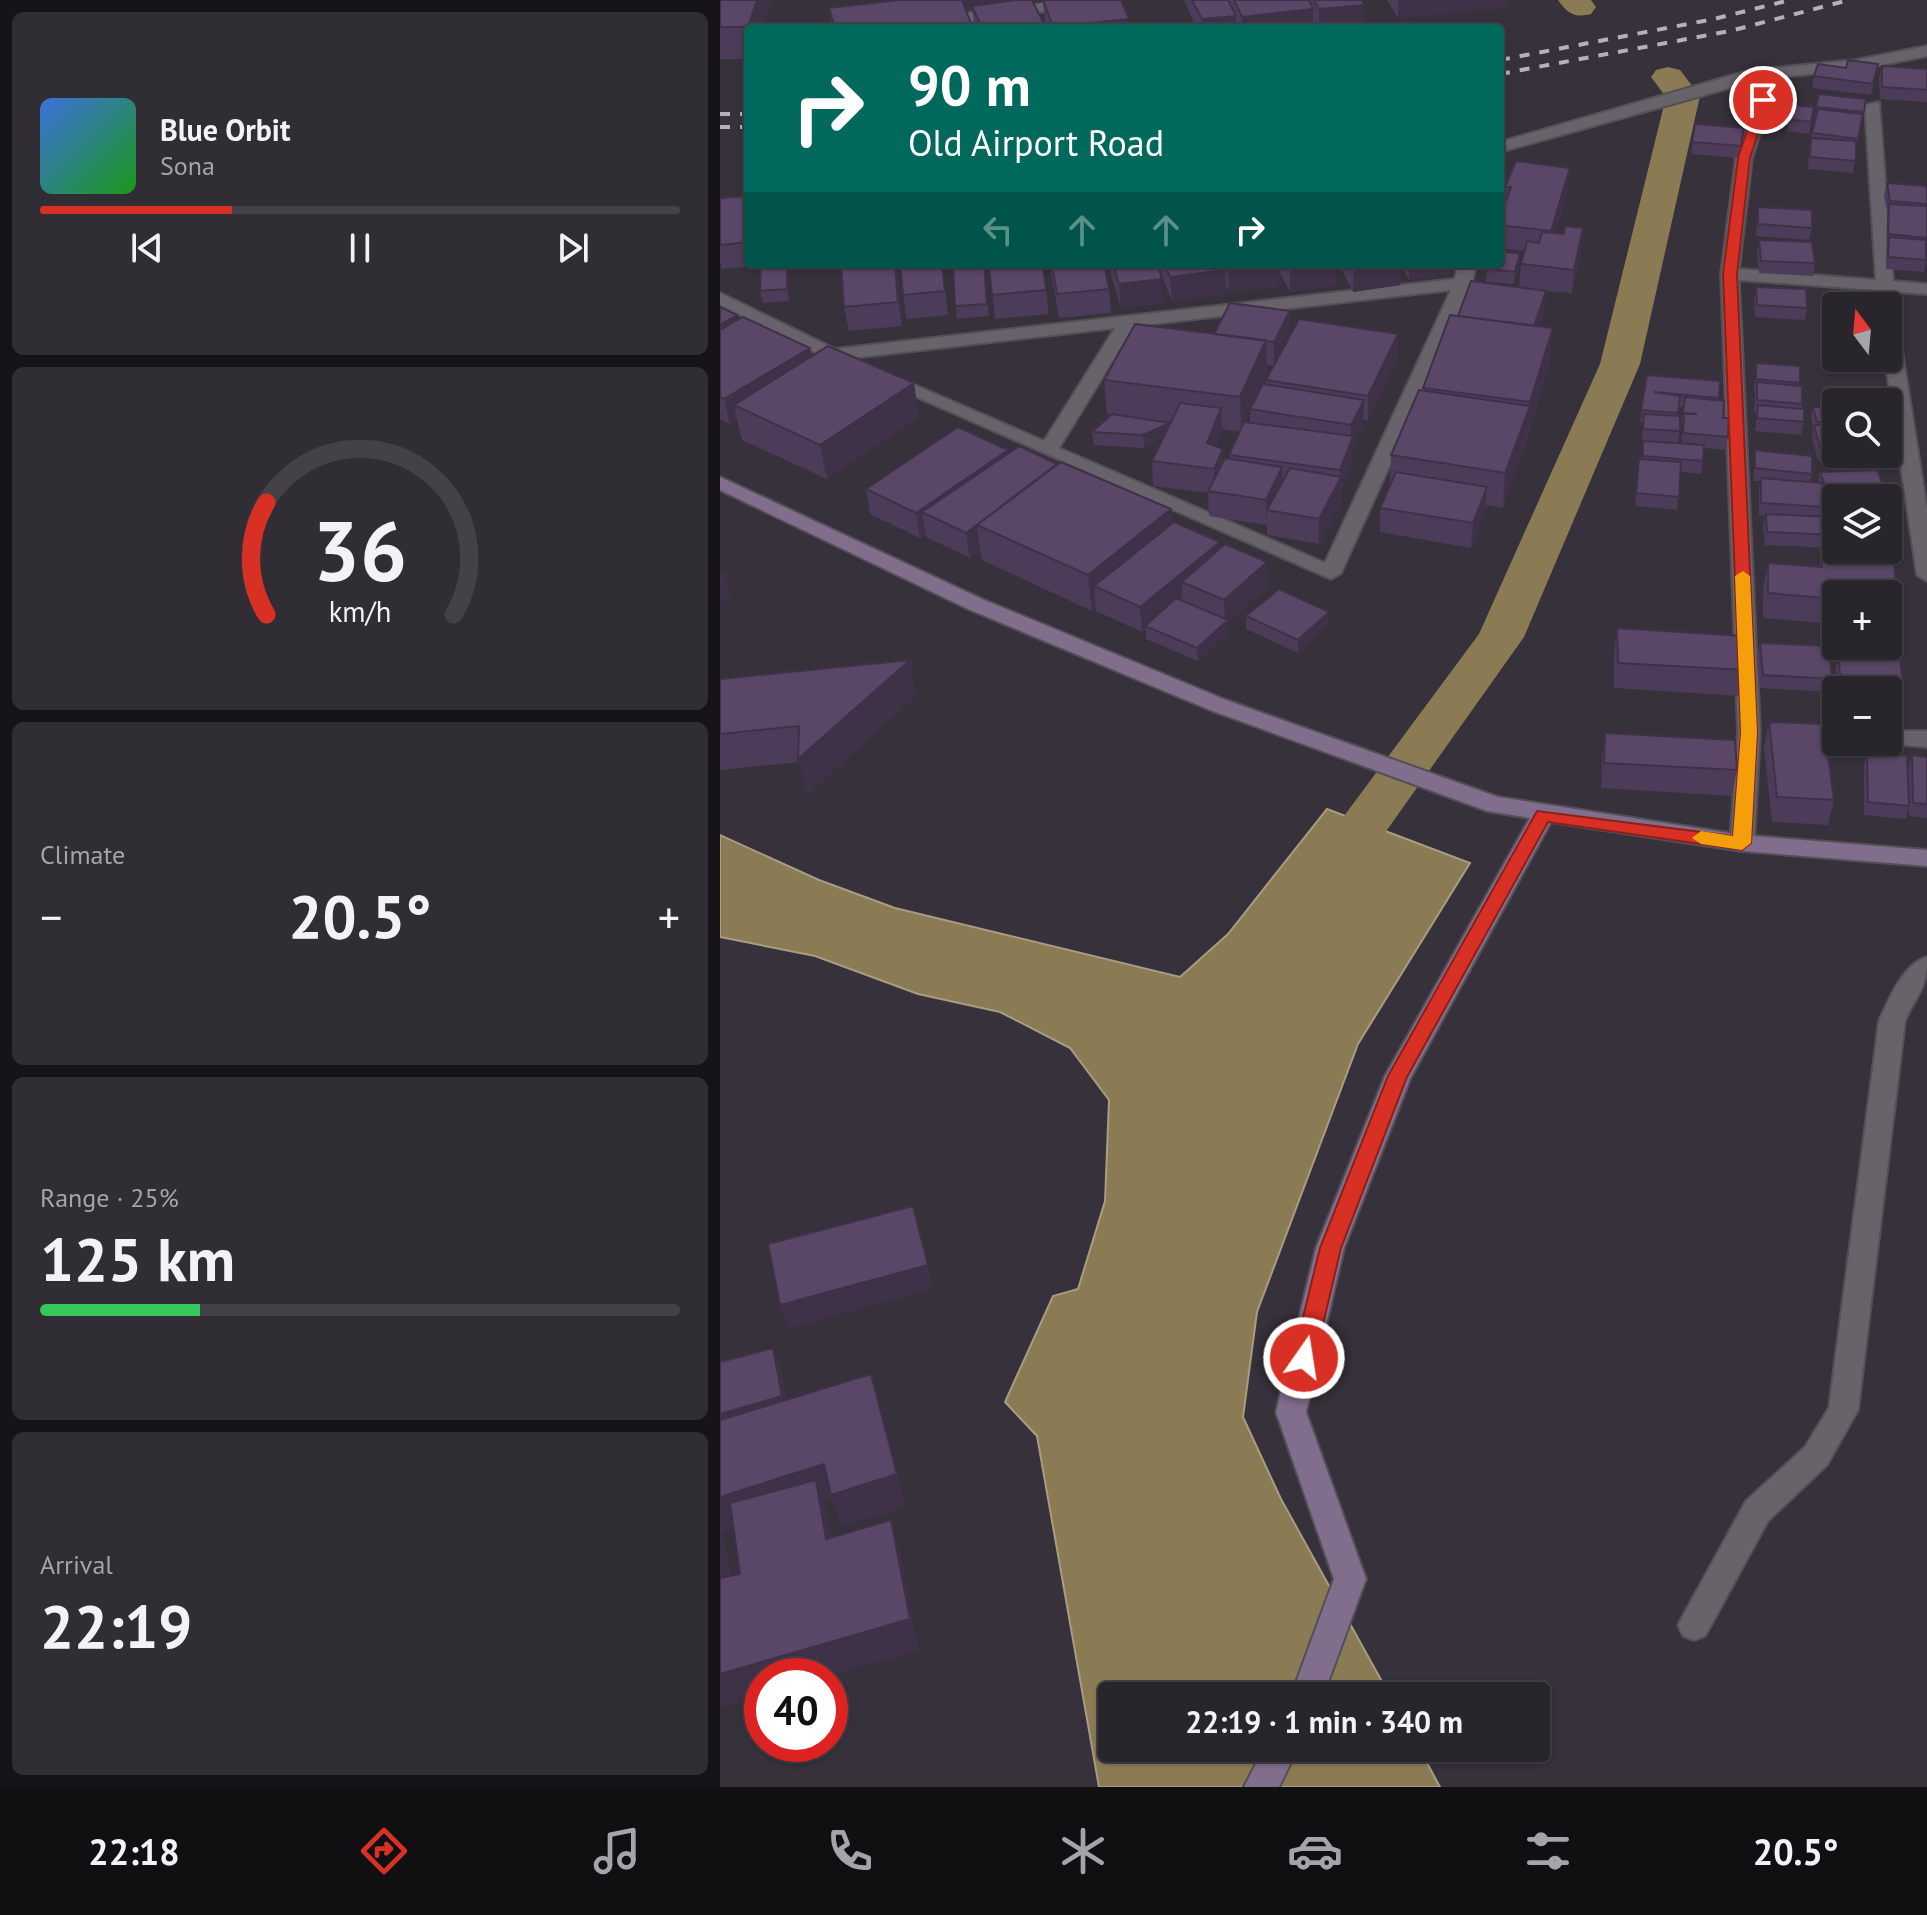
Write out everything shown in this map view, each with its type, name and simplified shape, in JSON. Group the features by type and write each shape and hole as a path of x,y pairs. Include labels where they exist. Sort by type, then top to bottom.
{"main road":[{"path":"720,483 975,604 1218,705 1495,805 1543,815 1742,843 1927,858"},
{"path":"1312,1682 1350,1579 1291,1412 1330,1248 1398,1076 1543,815"},
{"path":"1261,1787 1274,1762"}],"street":[{"path":"917,24 1098,0"},
{"path":"1504,146 1751,75 1856,65 1927,51"},
{"path":"1856,65 1899,73"},
{"path":"1742,843 1749,732 1730,274 1744,158 1772,71"},
{"path":"1873,105 1884,292"},
{"path":"831,355 1128,321 1465,273"},
{"path":"720,298 831,355 1331,573 1465,273"},
{"path":"1730,274 1927,289"},
{"path":"1048,450 1128,321"},
{"path":"1896,372 1927,575"},
{"path":"1749,732 1822,735"},
{"path":"1902,738 1927,739"},
{"path":"1694,1625 1757,1511 1816,1456 1843,1410 1892,1021 1903,996 1927,966"}],"shaded area":[{"path":"1327,809 1470,863 1358,1044 1257,1312 1243,1417 1281,1499 1382,1682 1098,1682 1098,1762 1427,1762 1440,1787 1099,1787 1037,1436 1005,1402 1053,1296 1078,1289 1105,1201 1109,1100 1070,1048 1000,1012 918,994 815,956 720,937 720,835 819,880 895,908 1180,977 1228,934"}],"building":[{"path":"720,0 757,0 749,24 744,24 744,27 720,27"},
{"path":"898,0 962,0 971,24 834,24 829,8"},
{"path":"1032,0 1044,24 980,24 972,6"},
{"path":"1043,0 1121,0 1129,19 1082,24 1052,24"},
{"path":"1192,0 1228,0 1236,16 1202,19"},
{"path":"1234,0 1309,0 1313,9 1242,17"},
{"path":"1314,0 1362,0 1364,5 1319,9"},
{"path":"1848,60 1878,64 1873,84 1814,76 1818,64 1846,68"},
{"path":"1882,66 1927,69 1927,90 1882,87"},
{"path":"1819,94 1866,99 1864,112 1816,107"},
{"path":"1792,105 1814,107 1811,122 1788,119"},
{"path":"1818,109 1863,114 1858,139 1812,133"},
{"path":"1695,124 1744,128 1741,146 1692,142"},
{"path":"1811,138 1856,141 1856,161 1810,157"},
{"path":"1516,161 1570,168 1551,231 1504,225 1504,206 1511,187 1505,187"},
{"path":"1887,183 1927,186 1927,204 1890,201"},
{"path":"744,196 744,242 720,245 720,198"},
{"path":"1889,204 1927,206 1927,238 1888,234"},
{"path":"1758,207 1812,210 1812,228 1758,224"},
{"path":"1565,226 1583,228 1574,270 1521,264 1527,241 1539,243 1542,232 1564,234"},
{"path":"1889,237 1926,240 1926,260 1888,257"},
{"path":"1759,240 1812,242 1815,263 1761,261"},
{"path":"1504,252 1520,253 1515,272 1487,269 1504,268"},
{"path":"761,268 787,268 787,289 760,291"},
{"path":"841,268 895,268 898,302 844,307"},
{"path":"900,268 942,268 945,291 903,295"},
{"path":"953,268 984,268 987,304 955,306"},
{"path":"989,268 1043,268 1046,290 992,295"},
{"path":"1053,268 1105,268 1109,289 1057,294"},
{"path":"1114,268 1158,268 1162,279 1119,284"},
{"path":"1167,268 1225,270 1170,277"},
{"path":"1471,281 1546,291 1534,326 1458,316"},
{"path":"1756,287 1806,289 1807,308 1757,305"},
{"path":"1230,303 1290,311 1274,342 1214,334"},
{"path":"720,307 737,315 720,325"},
{"path":"1450,315 1553,328 1530,402 1423,388"},
{"path":"743,317 810,348 724,399 720,397 720,330"},
{"path":"1299,319 1398,334 1368,396 1266,380"},
{"path":"1135,324 1266,340 1240,397 1104,380"},
{"path":"828,346 914,383 820,445 734,405"},
{"path":"1756,363 1800,366 1800,383 1756,379"},
{"path":"1647,375 1720,381 1719,398 1654,392 1680,396 1678,413 1641,410"},
{"path":"1757,382 1802,386 1802,404 1757,400"},
{"path":"1263,384 1364,400 1351,425 1250,409"},
{"path":"1419,390 1530,406 1505,473 1391,455"},
{"path":"1685,397 1724,401 1723,418 1729,418 1728,437 1683,433 1684,414 1697,414 1683,413"},
{"path":"1180,403 1221,408 1207,443 1223,449 1214,469 1152,461"},
{"path":"1758,405 1804,409 1804,422 1757,418"},
{"path":"1813,407 1822,407 1822,422 1817,422"},
{"path":"1112,414 1170,423 1143,435 1092,432"},
{"path":"1644,414 1680,416 1680,431 1643,429"},
{"path":"1244,422 1353,436 1340,470 1229,455"},
{"path":"1814,425 1822,425 1820,448"},
{"path":"958,427 1008,450 916,513 866,489"},
{"path":"1643,441 1704,445 1703,461 1643,456"},
{"path":"1019,446 1057,464 966,533 922,512"},
{"path":"1755,450 1812,456 1812,474 1755,468"},
{"path":"1225,458 1282,467 1266,500 1208,491"},
{"path":"1639,459 1681,462 1679,497 1636,493"},
{"path":"1061,462 1171,509 1088,575 977,525"},
{"path":"1290,468 1341,477 1319,519 1267,510"},
{"path":"1877,470 1883,484 1824,484 1820,472"},
{"path":"1396,472 1487,487 1473,523 1380,508"},
{"path":"1761,478 1822,483 1822,507 1761,503"},
{"path":"1766,514 1822,517 1822,534 1767,532"},
{"path":"1174,522 1220,542 1140,607 1094,586"},
{"path":"1225,544 1267,562 1224,600 1182,582"},
{"path":"1768,563 1822,567 1822,564 1894,564 1895,580 1822,580 1822,598 1768,593"},
{"path":"1279,589 1329,612 1298,640 1246,616"},
{"path":"1176,598 1228,620 1197,648 1145,626"},
{"path":"1617,628 1744,636 1745,670 1618,663"},
{"path":"1760,643 1822,646 1822,660 1830,660 1832,676 1822,678 1763,675"},
{"path":"910,660 798,759 799,726 720,734 720,679"},
{"path":"1839,660 1900,660 1904,691 1902,676 1840,676"},
{"path":"1769,722 1822,724 1822,756 1828,756 1834,800 1777,797"},
{"path":"1605,733 1735,740 1737,770 1604,763"},
{"path":"1912,755 1927,757 1927,804 1913,803"},
{"path":"1867,756 1907,756 1909,806 1868,802"},
{"path":"913,1206 928,1265 780,1305 768,1244"},
{"path":"773,1348 782,1396 720,1414 720,1362"},
{"path":"871,1374 897,1474 831,1495 824,1464 720,1497 720,1420"},
{"path":"816,1480 826,1539 891,1520 910,1619 775,1658 744,1658 744,1667 720,1674 720,1578 740,1574 730,1503"}],"waterway":[{"path":"1574,0 1580,7"},
{"path":"1325,879 1501,637 1620,364 1683,96 1668,77"}],"railway":[{"path":"1504,59 1714,19 1790,0"},
{"path":"1504,73 1730,31 1849,0"},
{"path":"720,114 744,114"},
{"path":"720,127 744,127"}],"slow traffic":[{"path":"1701,838 1742,843 1749,732 1743,576"}],"route":[{"path":"1304,1358 1330,1248 1398,1076 1543,815 1742,843 1749,732 1730,274 1744,158 1763,100"}]}
